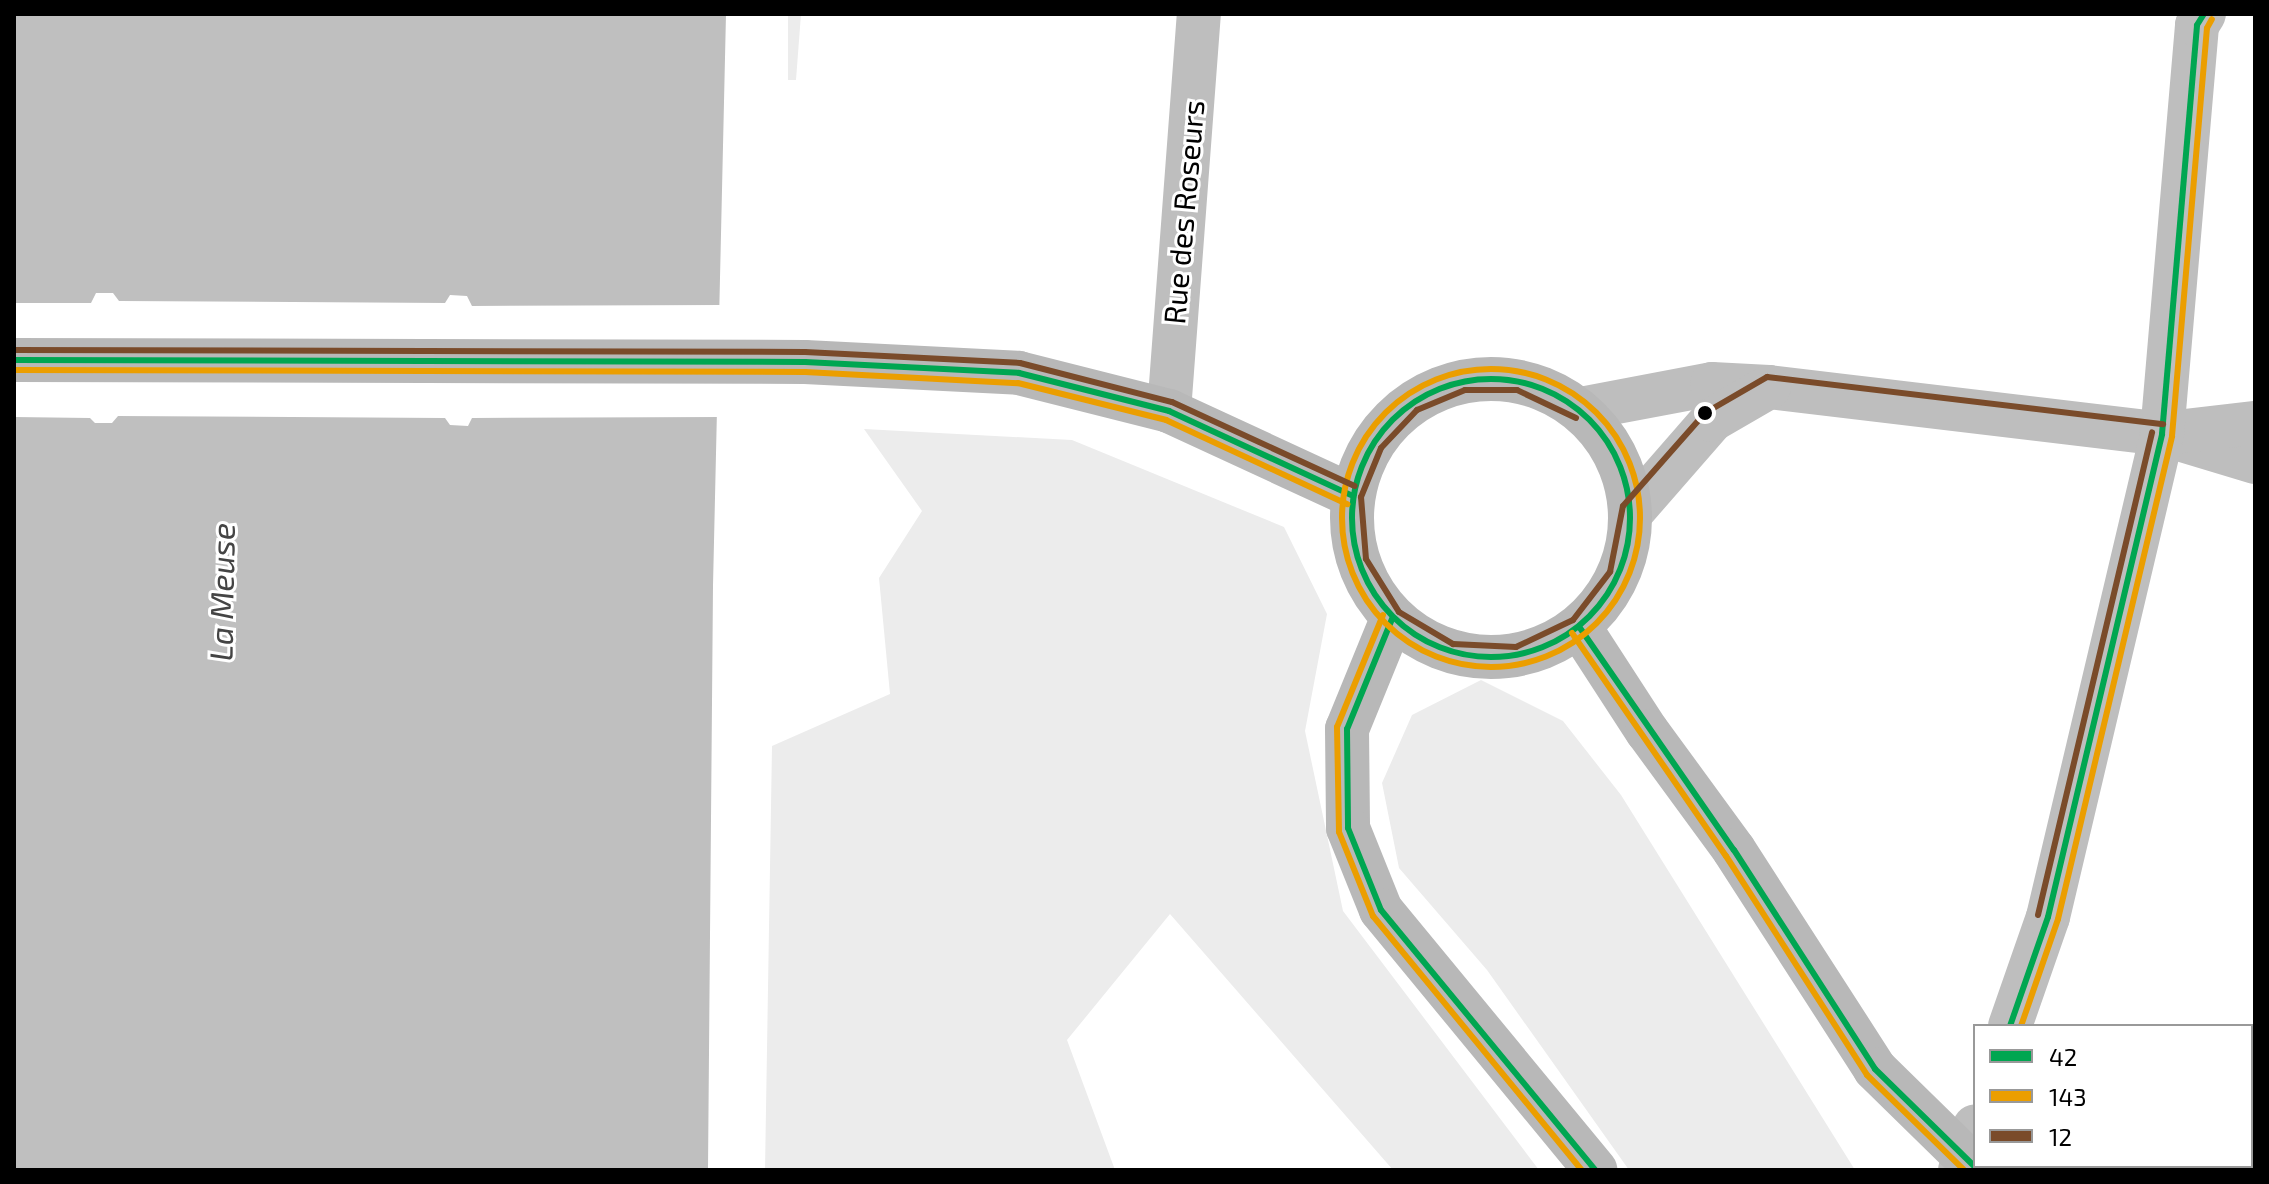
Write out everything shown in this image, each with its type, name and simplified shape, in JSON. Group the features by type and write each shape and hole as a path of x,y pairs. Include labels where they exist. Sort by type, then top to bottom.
{"main road":[{"path":"14,360 805,362 1019,373 1169,411 1351,495"},
{"path":"1463,380 1519,380 1580,409 1617,455 1631,513 1619,576 1580,628 1518,657 1450,654 1392,619 1356,562 1351,495 1372,442 1411,402 1463,380"},
{"path":"1392,619 1347,729 1348,828 1381,910 1595,1170"},
{"path":"1580,628 1647,731 1734,850 1875,1069 1973,1165"}],"street":[{"name":"Rue des Roseurs","path":"1169,411 1199,14"},
{"path":"2011,1024 2048,917 2162,434 2197,25 2204,14"},
{"path":"1580,409 1712,384 1769,387 2162,434 2255,462"},
{"path":"1631,513 1712,420 1769,387"},
{"path":"2162,434 2255,423"},
{"path":"1960,1170 1973,1132"}],"shaded area":[{"path":"788,14 801,14 796,80 788,80"},
{"path":"864,429 1072,440 1284,527 1327,614 1305,731 1343,911 1539,1170 1393,1170 1170,914 1067,1040 1115,1170 765,1170 772,746 890,694 879,578 922,511"},
{"path":"1481,680 1563,721 1621,795 1855,1170 1629,1170 1487,970 1399,868 1382,783 1412,715"}],"water":[{"name":"La Meuse","path":"14,14 726,14 713,586 708,1170 14,1170"}],"pier":[{"path":"96,293 113,293 119,301 445,303 450,295 467,296 472,306 723,305 720,417 472,418 468,426 450,425 445,418 118,416 112,423 95,423 90,418 14,417 14,303 91,303"}],"transit line":[{"name":"42","path":"2011,1024 2048,917 2162,434 2197,25 2204,14"},
{"name":"143","path":"2022,1024 2058,919 2172,436 2207,28 2212,19"},
{"name":"12","path":"14,350 805,352 1020,363 1172,402 1355,486"},
{"name":"42","path":"14,360 805,362 1019,373 1169,411 1351,495"},
{"name":"143","path":"1491,369 1520,372 1548,381 1574,394 1596,413 1615,435 1628,461 1637,489 1640,518 1637,547 1628,575 1615,601 1596,623 1574,642 1548,655 1520,664 1491,667 1462,664 1434,655 1408,642 1386,623 1367,601 1354,575 1345,547 1342,518 1345,489 1354,461 1367,435 1386,413 1408,394 1434,381 1462,372 1491,369"},
{"name":"143","path":"14,370 805,372 1018,383 1166,420 1347,504"},
{"name":"12","path":"1576,418 1517,390 1465,390 1417,410 1381,448 1361,497 1366,559 1399,612 1453,644 1516,647 1573,620 1610,572 1623,506 1705,413 1767,377 2163,424"},
{"name":"42","path":"1491,379 1518,382 1544,390 1568,403 1589,420 1606,441 1619,465 1627,491 1630,518 1627,545 1619,571 1606,595 1589,616 1568,633 1544,646 1518,654 1491,657 1464,654 1438,646 1414,633 1393,616 1376,595 1363,571 1355,545 1352,518 1355,491 1363,465 1376,441 1393,420 1414,403 1438,390 1464,382 1491,379"},
{"name":"12","path":"2038,915 2152,432"},
{"name":"143","path":"1383,615 1337,727 1339,832 1373,916 1582,1170"},
{"name":"42","path":"1392,619 1347,729 1348,828 1381,910 1595,1170"},
{"name":"42","path":"1580,628 1734,850 1875,1069 1973,1165"},
{"name":"143","path":"1572,633 1726,856 1867,1075 1964,1170"}]}
